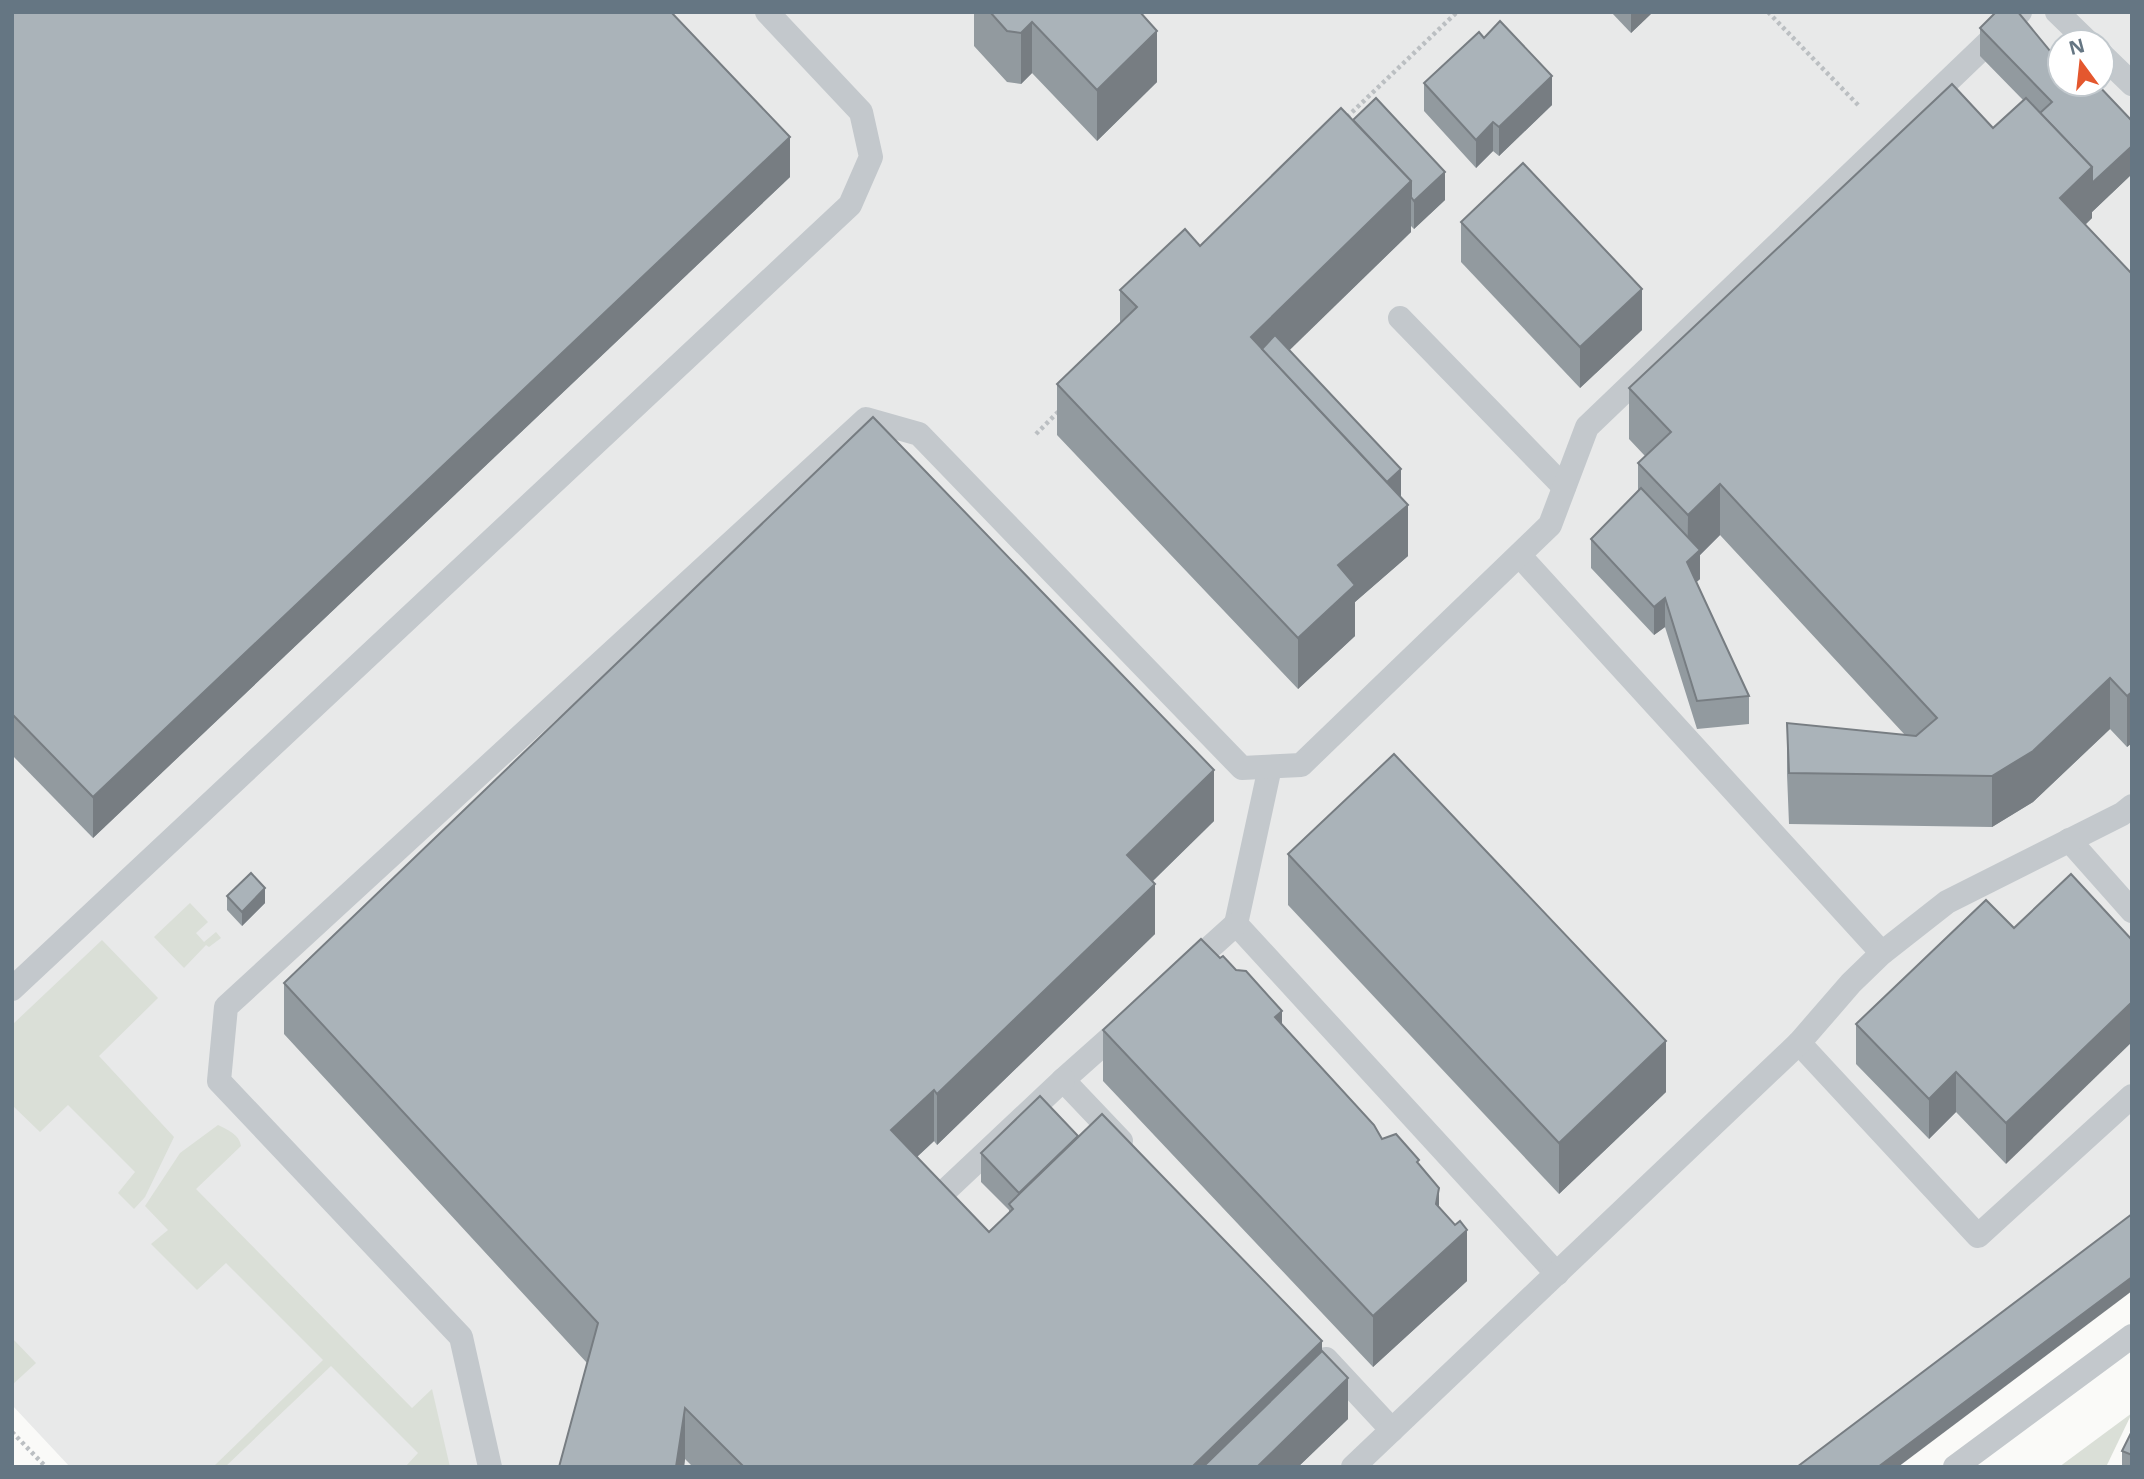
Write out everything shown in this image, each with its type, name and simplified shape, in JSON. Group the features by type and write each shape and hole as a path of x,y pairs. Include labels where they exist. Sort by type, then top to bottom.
{"lane":[{"path":"12,989 850,205 871,157 861,112 767,12"},
{"path":"490,1467 460,1337 219,1081 226,1007 866,419 919,434 1242,768 1301,765 1550,525 1587,427 2020,12"},
{"path":"2057,12 2074,28"},
{"path":"2116,69 2132,84"},
{"path":"1400,318 1564,487"},
{"path":"1520,556 1882,953"},
{"path":"1166,988 1236,924 1270,767"},
{"path":"1353,1467 1799,1043 1851,983 1882,953 1947,902 2122,814 2132,806"},
{"path":"2069,841 2132,911"},
{"path":"1236,924 1557,1274"},
{"path":"944,1191 1145,1006"},
{"path":"1799,1043 1978,1236 2132,1096"},
{"path":"1063,1080 1137,1158"},
{"path":"1955,1467 2132,1335"},
{"path":"1308,1340 1392,1430"}],"path":[{"path":"1347,117 1457,12"},
{"path":"1768,12 1889,138"},
{"path":"1036,435 1064,406"},
{"path":"12,1432 46,1467"}],"shaded area":[{"path":"12,12 2132,12 2132,1229 1817,1467 70,1467 12,1405"},
{"path":"190,903 208,922 196,933 204,942 216,932 221,938 209,947 206,945 184,968 154,937"},
{"path":"102,940 158,998 99,1056 174,1137 145,1197 134,1209 118,1193 135,1172 68,1105 40,1132 12,1105 12,1025"},
{"path":"218,1125 235,1135 241,1146 196,1189 412,1408 432,1389 450,1467 405,1467 418,1453 331,1366 225,1467 213,1467 323,1360 226,1263 197,1290 151,1244 168,1230 145,1206 180,1153"},
{"path":"12,1338 36,1363 12,1385"},
{"path":"2132,1413 2106,1467 2059,1467"}],"building":[{"path":"12,12 671,12 790,137 93,797 12,714"},
{"path":"990,12 1140,12 1157,31 1097,90 1032,22 1021,33 1007,31"},
{"path":"1996,12 2018,12 2046,46 2046,96 1980,28"},
{"path":"1500,21 1552,76 1499,127 1493,122 1476,140 1424,83 1479,32 1484,38"},
{"path":"1952,84 1993,128 2026,98 2092,167 2060,198 2132,274 2132,692 2127,696 2110,678 2033,751 1992,776 1789,773 1787,723 1916,736 1937,718 1720,484 1688,515 1638,463 1671,432 1629,388"},
{"path":"1376,98 1445,172 1414,201 1411,197 1411,181 1353,120"},
{"path":"2048,98 2110,98 2132,121 2132,146 2092,183 2092,167 2040,113 2052,102"},
{"path":"1341,108 1411,181 1251,337 1408,505 1338,565 1355,585 1298,638 1057,384 1137,307 1120,290 1185,229 1200,246"},
{"path":"1523,163 1642,289 1580,347 1461,222"},
{"path":"1275,335 1401,469 1387,482 1262,349"},
{"path":"873,417 1214,770 1127,855 1155,884 937,1094 934,1090 891,1130 989,1232 1013,1209 1009,1204 1102,1114 1322,1341 1192,1467 744,1467 685,1408 676,1467 559,1467 598,1323 284,983"},
{"path":"1641,488 1700,550 1687,562 1749,696 1697,701 1665,598 1654,607 1591,539"},
{"path":"1394,754 1666,1041 1559,1143 1288,854"},
{"path":"251,873 265,888 242,912 227,896"},
{"path":"2071,874 2132,940 2132,1002 2006,1123 1956,1072 1929,1099 1856,1024 1986,900 2014,928"},
{"path":"1201,939 1236,970 1246,971 1282,1011 1275,1017 1374,1125 1382,1139 1396,1134 1439,1188 1436,1204 1455,1225 1460,1221 1467,1230 1373,1316 1103,1030"},
{"path":"1040,1096 1078,1136 1019,1193 981,1153"},
{"path":"2132,1214 2132,1277 1878,1467 1797,1467"},
{"path":"1322,1351 1348,1378 1257,1467 1203,1467"},
{"path":"2132,1431 2132,1455 2122,1451"}]}
